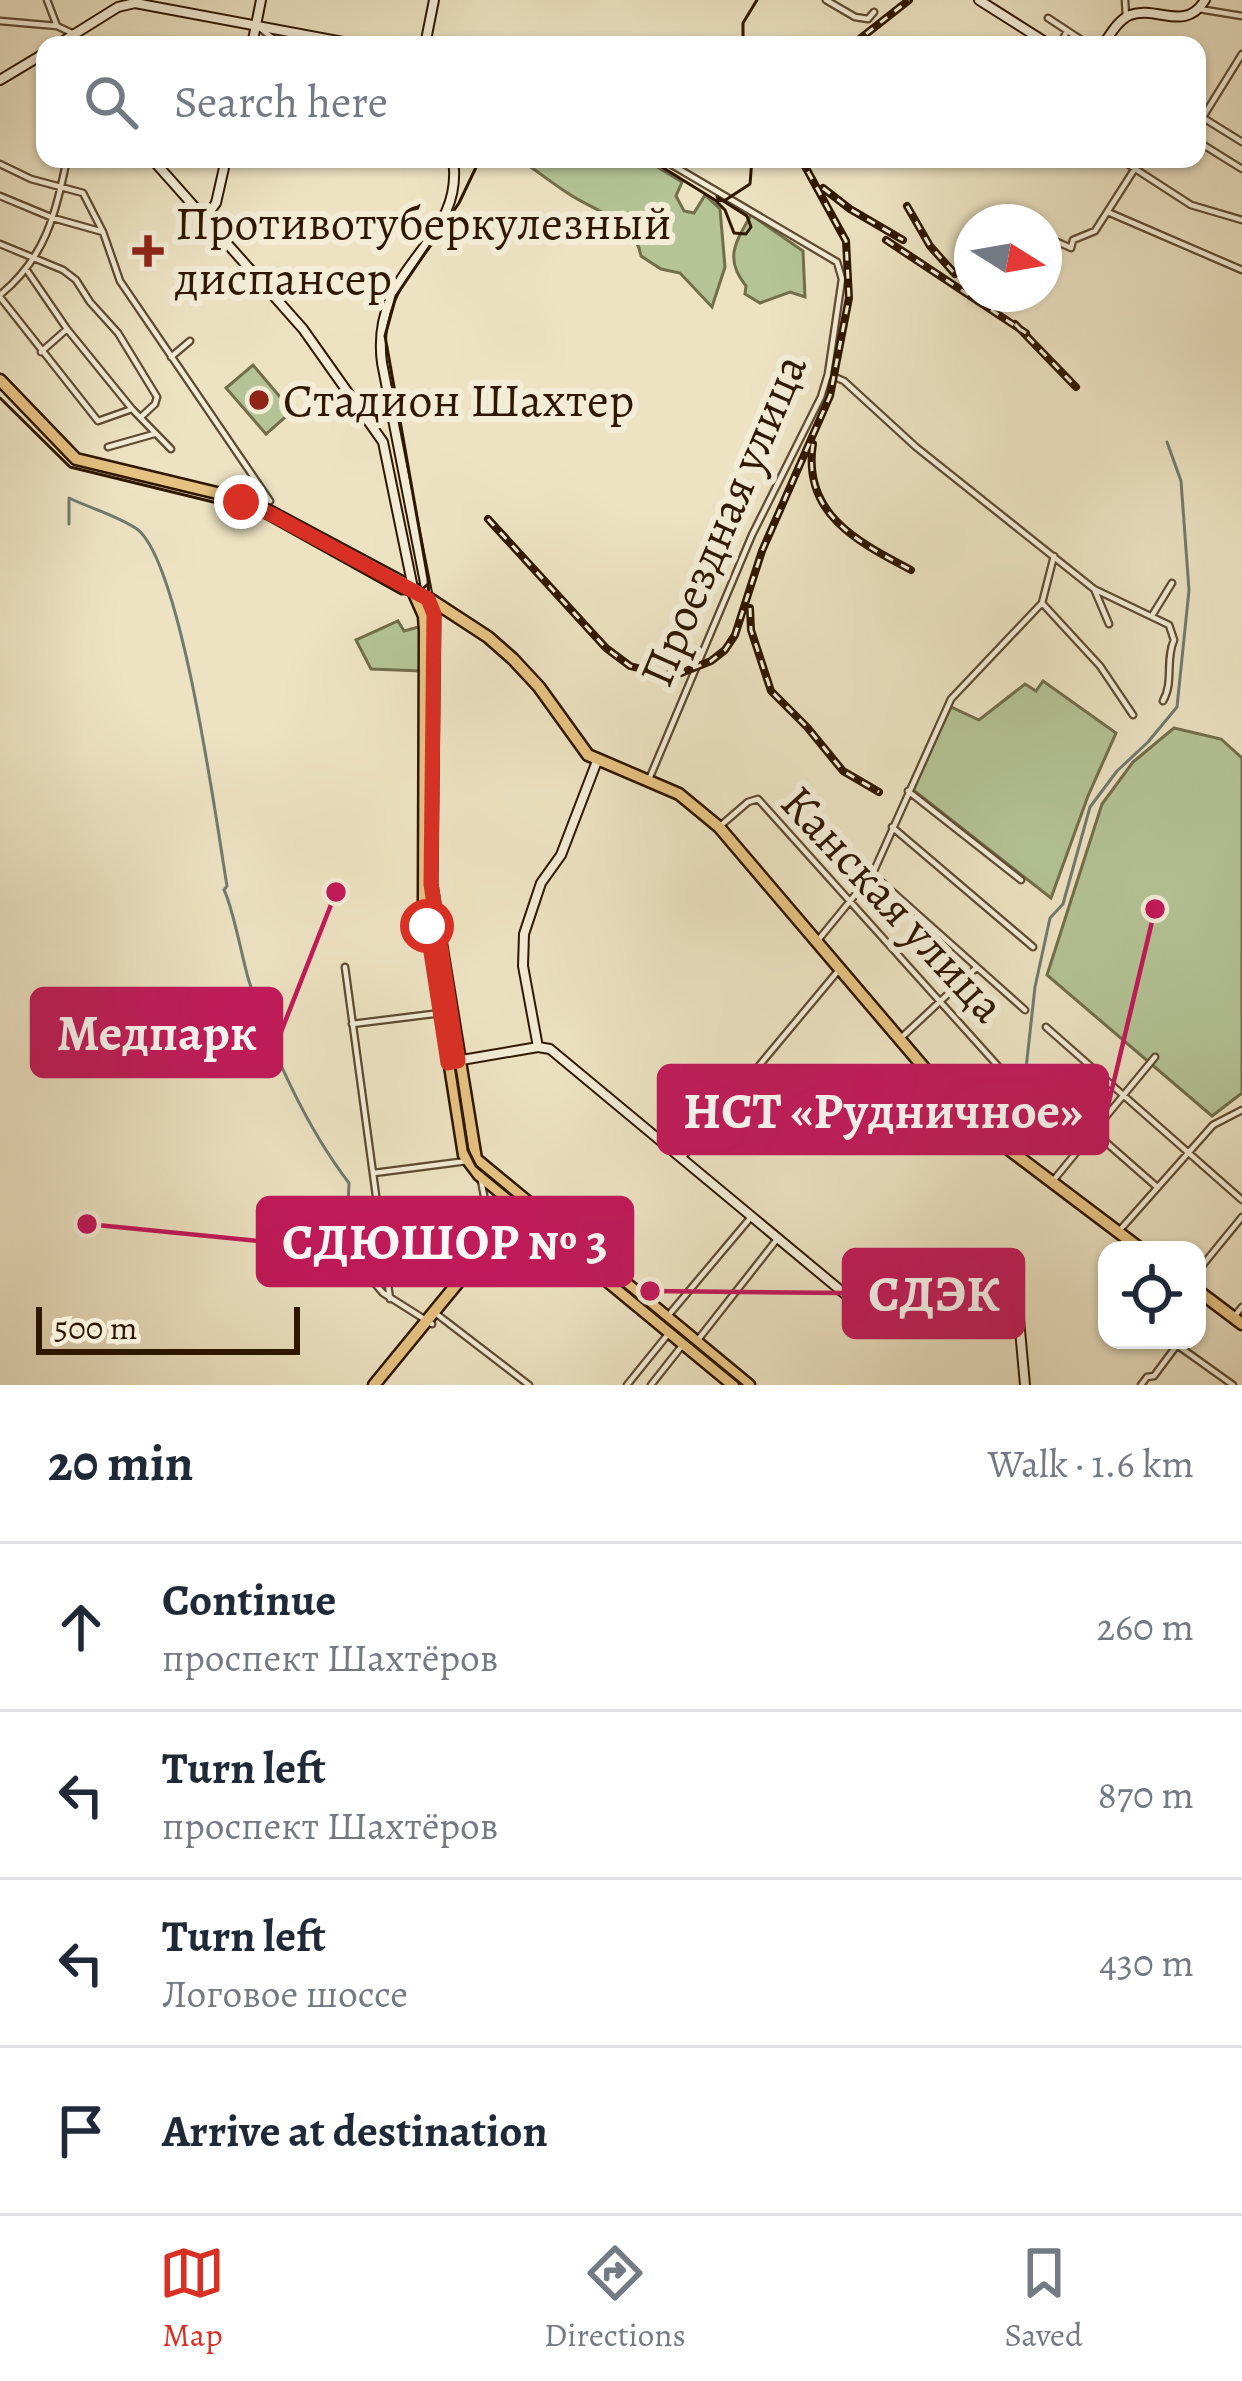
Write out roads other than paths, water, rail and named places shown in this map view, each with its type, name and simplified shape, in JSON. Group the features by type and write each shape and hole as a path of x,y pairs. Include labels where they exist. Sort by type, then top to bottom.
{"main road":[{"path":"254,36 261,0"},
{"path":"426,36 434,0"},
{"path":"979,0 1035,36"},
{"path":"71,36 122,5 156,3 312,36"},
{"path":"1110,36 1126,17 1143,13 1178,18 1202,5"},
{"path":"0,80 36,58"},
{"path":"160,168 303,329 385,448 413,591 424,616"},
{"path":"205,218 216,203 224,168"},
{"path":"454,168 456,181 449,206 390,293 380,325 397,442 434,614 431,884 467,1161 524,1206"},
{"path":"0,382 75,463 249,505 428,599 488,637 539,687 588,755 687,799 718,827 966,1118 1130,1241"},
{"path":"385,448 397,442"},
{"path":"428,599 424,616 423,885 441,1013 476,1159 524,1206 734,1385"},
{"path":"597,761 561,855 541,883 524,934 523,966 542,1048 882,1322 1020,1320 1025,1385"},
{"path":"453,1062 542,1048"},
{"path":"433,1318 524,1206"},
{"path":"377,1385 524,1206"},
{"path":"1206,1297 1238,1321"},
{"path":"690,1346 749,1385"}],"street":[{"path":"47,0 57,26"},
{"path":"826,0 860,19 874,12"},
{"path":"1125,0 1126,17"},
{"path":"1202,5 1242,16"},
{"path":"1048,18 1075,36"},
{"path":"0,21 57,26 74,34"},
{"path":"256,25 270,36"},
{"path":"1064,36 1067,31"},
{"path":"1206,107 1242,54"},
{"path":"1206,120 1242,142"},
{"path":"1206,147 1242,169"},
{"path":"0,177 2,165 83,193 120,281 271,501"},
{"path":"66,168 53,218 28,272 0,296 98,421 132,409"},
{"name":"Проездная улица","path":"648,782 752,536 811,421 828,374 842,279 837,262 677,168"},
{"path":"1062,244 1071,248 1073,239 1095,231 1134,168 1191,205 1242,220"},
{"path":"0,196 103,232"},
{"path":"1108,212 1242,270"},
{"path":"0,244 76,280 118,333 157,397 142,416"},
{"path":"28,272 67,329 171,449"},
{"path":"41,352 67,329"},
{"path":"171,357 190,341"},
{"path":"828,374 844,381 916,447 1094,589 1169,625 1174,640 1163,701"},
{"path":"108,447 152,437 154,431"},
{"path":"815,943 873,874 951,699 1042,603 1054,556"},
{"path":"1153,614 1172,584"},
{"path":"1094,589 1109,624"},
{"path":"1042,603 1100,666 1132,715"},
{"path":"908,791 1021,880"},
{"name":"Канская улица","path":"718,827 748,802 758,800 1015,1085"},
{"path":"892,827 1033,947"},
{"path":"821,828 1025,1010"},
{"path":"345,967 390,1300"},
{"path":"898,1041 977,967"},
{"path":"682,1158 838,971"},
{"path":"352,1024 441,1013"},
{"path":"1046,1027 1242,1200"},
{"path":"1052,1182 1155,1057"},
{"path":"1036,1081 1157,1187"},
{"path":"1118,1232 1213,1125 1242,1110"},
{"path":"374,1173 467,1161"},
{"path":"472,1267 487,1212 479,1175"},
{"path":"627,1385 665,1326 752,1216"},
{"path":"1206,1261 1242,1217"},
{"path":"329,1264 346,1249 383,1238"},
{"path":"651,1385 690,1346 778,1238"},
{"path":"346,1249 390,1300 433,1318 529,1385"},
{"path":"1238,1321 1242,1306"},
{"path":"1154,1376 1177,1345 1233,1385"},
{"path":"1141,1385 1154,1376 1167,1385"}],"waterway":[{"path":"1018,1141 1035,987 1050,918 1063,904 1090,807 1177,707 1189,590 1181,481 1167,442"},
{"path":"69,524 69,498 137,529 153,552 169,591 206,756 224,890 267,1033 304,1112 349,1183 346,1247"}],"tram line":[{"path":"743,36 743,23 757,0"},
{"path":"476,168 459,203 396,296 385,336 428,579 428,891 468,1150 476,1166 742,1385"},
{"path":"663,168 724,201 750,184 751,168"},
{"path":"715,200 725,210 734,233 746,234 751,227 747,216 717,197"},
{"path":"0,398 70,467 254,512 401,594 417,594 428,584"}],"railway":[{"path":"863,36 909,0"},
{"path":"488,519 606,648 630,666 665,675 681,673 725,650 735,635 762,551 830,396 849,298 846,241 806,168"},
{"path":"823,188 903,240"},
{"path":"907,206 930,246 954,273"},
{"path":"886,240 1026,333"},
{"path":"1015,324 1076,387"},
{"path":"813,444 812,468 825,507 854,536 911,570"},
{"path":"750,608 751,630 771,691 843,771 879,792"}],"place":[{"name":"Противотуберкулезный диспансер","path":"148,251"},
{"name":"Стадион Шахтер","path":"259,400"},
{"name":"Медпарк","path":"336,892"},
{"name":"НСТ «Рудничное»","path":"1155,909"},
{"name":"СДЮШОР № 3","path":"87,1224"},
{"name":"СДЭК","path":"650,1291"}]}
